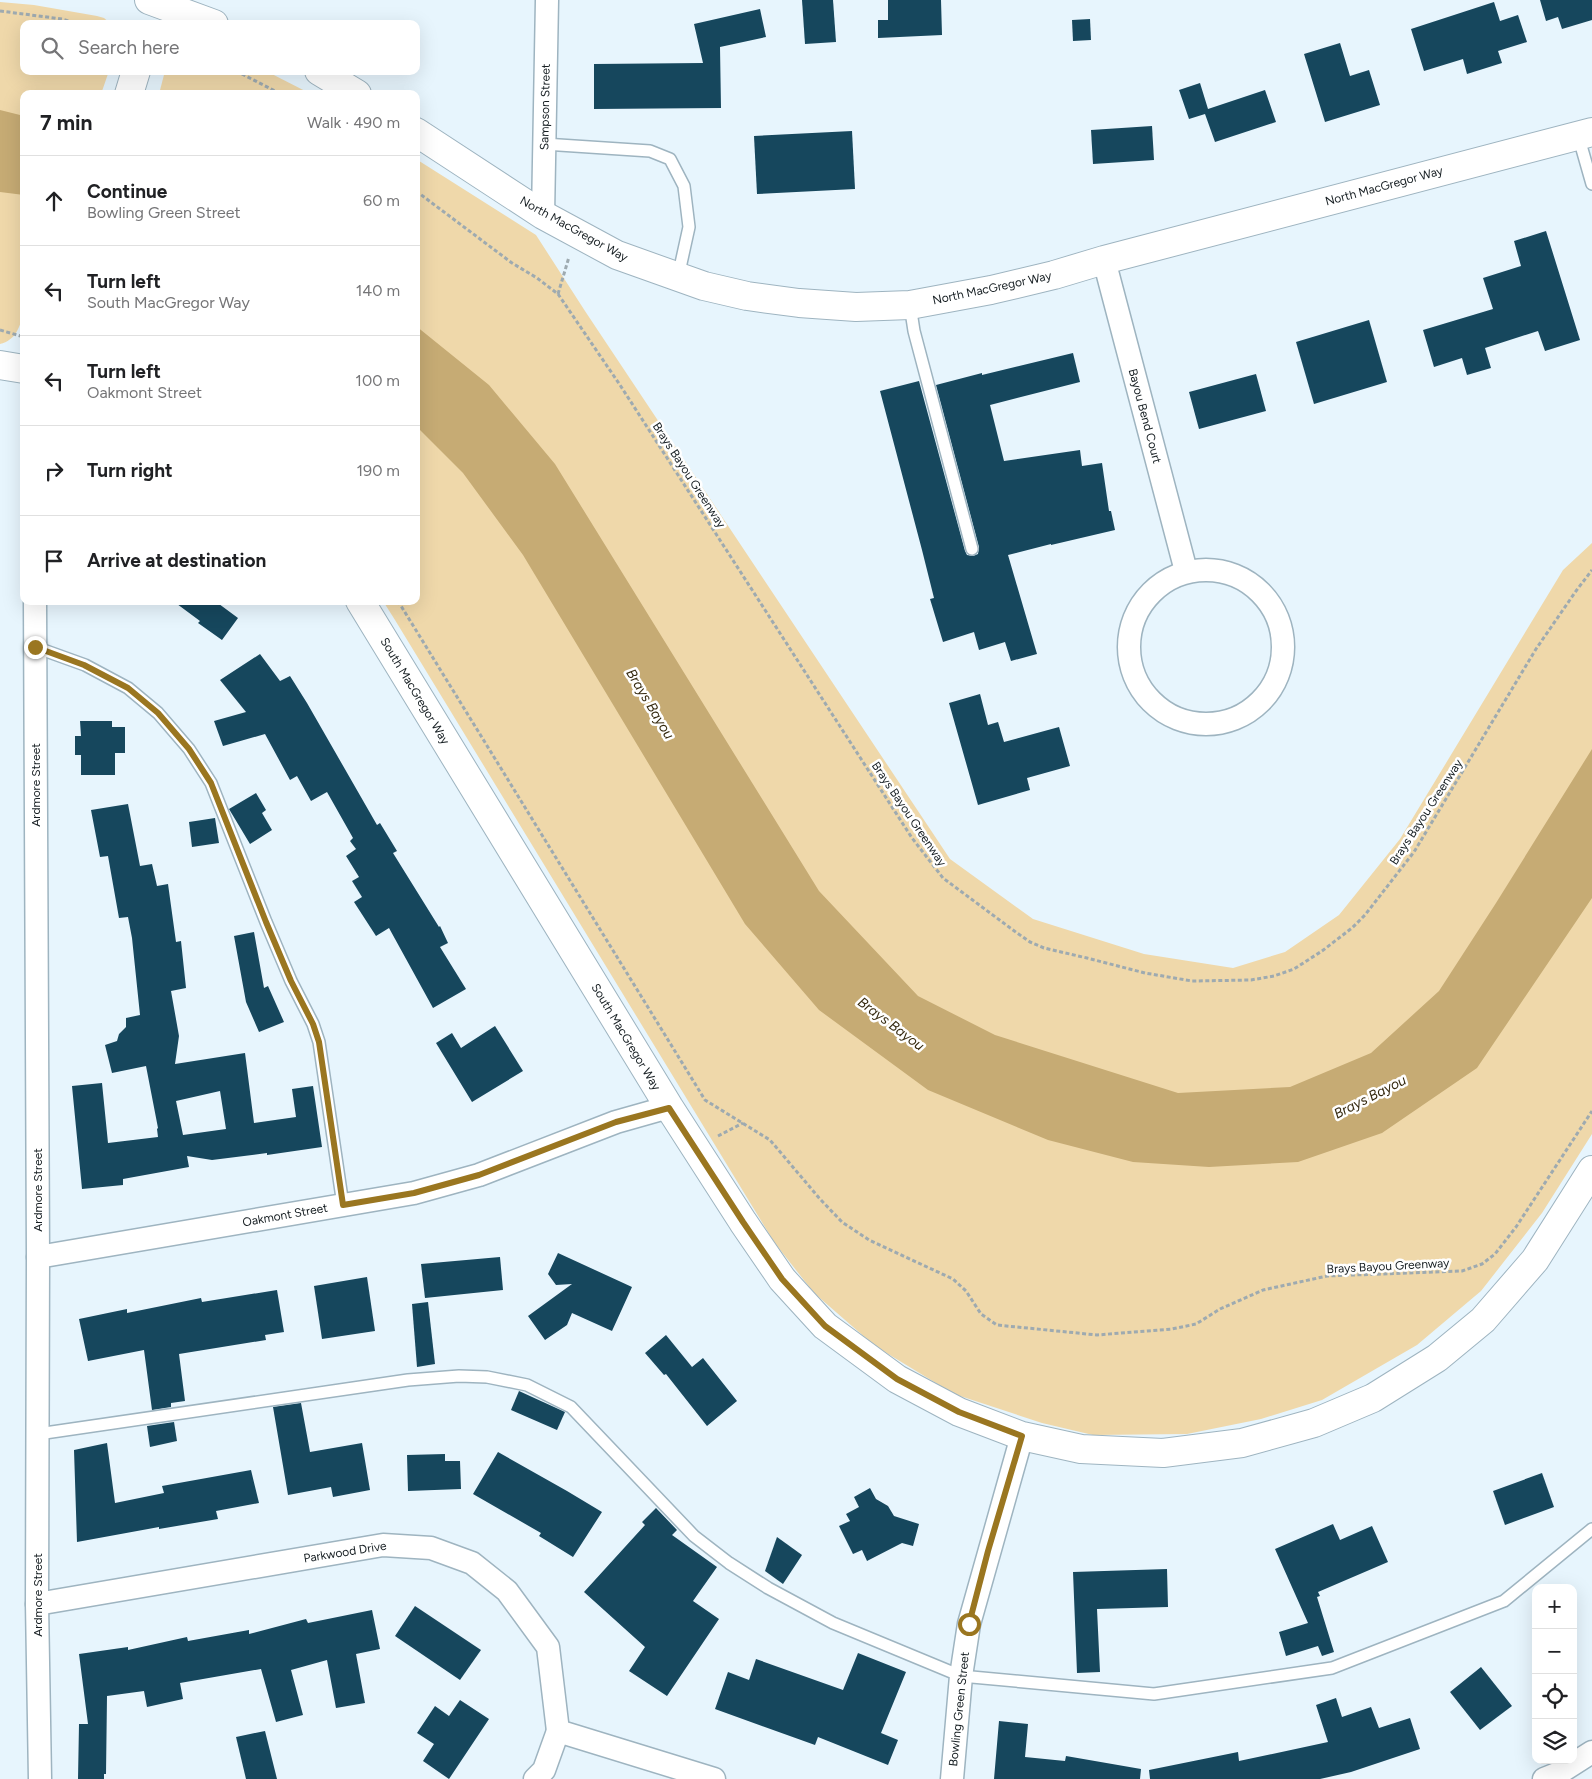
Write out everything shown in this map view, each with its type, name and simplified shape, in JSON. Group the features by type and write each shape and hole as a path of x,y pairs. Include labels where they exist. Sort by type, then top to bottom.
{"main road":[{"path":"153,9 198,20"},
{"path":"326,75 350,90"},
{"name":"North MacGregor Way","path":"420,135 543,215 617,255 678,278 747,296 800,303 856,307 910,306 991,290 1585,134"},
{"path":"0,365 20,368"},
{"name":"South MacGregor Way","path":"362,605 669,1108 782,1279 825,1326 897,1379 959,1412 1022,1436 1081,1449 1163,1453 1242,1443 1314,1423 1374,1398 1437,1358 1483,1320 1535,1260 1592,1170"}],"street":[{"name":"Sampson Street","path":"543,215 547,0"},
{"name":"Bayou Bend Court","path":"1104,260 1186,571"},
{"path":"1211,569 1235,574 1256,586 1272,605 1281,627 1284,651 1278,675 1266,696 1247,712 1225,722 1200,725 1177,719 1156,707 1140,689 1130,666 1128,642 1133,618 1145,597 1164,581 1186,571 1211,569"},
{"name":"Ardmore Street","path":"35,605 38,1257 37,1604 40,1779"},
{"name":"Oakmont Street","path":"38,1257 414,1193 479,1175 616,1122 669,1108"},
{"name":"Bowling Green Street","path":"952,1779 961,1676 969,1624 988,1551 1022,1436"},
{"name":"Parkwood Drive","path":"37,1604 383,1544 431,1548 472,1563 507,1592 548,1647 558,1731"},
{"path":"535,1779 544,1770 558,1731 714,1779"},
{"path":"1544,1779 1559,1773 1592,1752"}],"lane":[{"path":"1585,134 1592,184"},
{"path":"544,144 650,150 670,159 684,186 689,227 678,278"},
{"path":"910,306 914,331 972,549"},
{"path":"35,647 84,665 128,688 158,713 189,749 211,783 266,922 291,981 313,1024 319,1042 343,1205"},
{"path":"38,1434 408,1380 459,1376 487,1377 527,1385 571,1407 694,1536 729,1563 768,1588 833,1623 961,1676 1154,1694 1332,1668 1504,1601 1592,1529"}],"path":[{"path":"0,11 65,20"},
{"path":"244,75 273,90"},
{"name":"Brays Bayou Greenway","path":"420,194 512,263 537,278 558,294 620,385 912,838 931,864 943,878 1016,934 1044,948 1145,973 1192,981 1251,980 1274,976 1294,968 1322,951 1352,928 1365,915 1414,852 1536,649 1592,570"},
{"path":"558,294 570,252"},
{"path":"1,330 20,335"},
{"path":"8,338 9,332"},
{"name":"Brays Bayou Greenway","path":"400,605 705,1100 770,1140 842,1222 869,1240 953,1279 966,1291 981,1314 996,1325 1097,1336 1172,1330 1196,1324 1220,1310 1263,1290 1327,1276 1462,1271 1482,1264 1495,1254 1516,1227 1592,1112"}],"shaded area":[{"path":"0,2 34,5 104,18 106,20 20,20 20,75 108,75 102,90 20,90 20,323 10,340 0,344"},
{"path":"164,75 274,75 303,90 160,90"},
{"path":"420,162 536,235 950,859 1033,919 1144,954 1233,968 1285,952 1339,915 1400,839 1563,570 1592,543 1592,1134 1542,1213 1481,1291 1417,1345 1322,1400 1261,1419 1187,1434 1093,1435 1042,1423 954,1394 875,1346 814,1293 774,1242 385,605 420,605"}],"water":[{"path":"0,110 20,115 20,194 0,192"},
{"name":"Brays Bayou","path":"420,329 489,385 555,464 819,891 918,996 995,1035 1178,1093 1290,1087 1371,1053 1439,991 1592,749 1592,898 1477,1068 1382,1133 1298,1162 1209,1167 1133,1162 1048,1140 928,1090 819,1010 745,924 523,555 463,473 420,430"}],"building":[{"path":"802,0 833,0 836,42 805,44"},
{"path":"888,0 941,0 942,35 878,38 878,20 888,20"},
{"path":"1540,0 1592,0 1592,20 1562,29 1558,17 1546,21"},
{"path":"1494,2 1500,21 1518,15 1527,42 1498,51 1502,63 1467,74 1463,59 1424,71 1411,29"},
{"path":"760,9 766,37 720,47 721,108 594,109 594,64 703,63 694,24"},
{"path":"1090,19 1091,40 1073,41 1072,20"},
{"path":"1340,43 1350,76 1369,70 1380,105 1325,122 1304,54"},
{"path":"1200,83 1208,109 1265,90 1276,122 1215,142 1205,114 1189,119 1179,90"},
{"path":"1152,126 1154,160 1093,164 1091,130"},
{"path":"852,131 855,189 757,194 754,136"},
{"path":"1546,231 1580,340 1545,351 1538,331 1485,348 1491,368 1467,375 1462,358 1434,367 1423,330 1493,309 1483,278 1521,266 1514,241"},
{"path":"1369,320 1387,382 1314,404 1296,342"},
{"path":"1073,353 1080,382 990,405 1004,461 1080,450 1082,466 1102,463 1109,511 1111,511 1115,530 1008,555 1037,654 1011,661 1005,642 979,650 974,632 943,642 930,599 934,598 880,391 919,381 965,551 967,555 973,556 978,554 979,547 936,385"},
{"path":"1256,374 1266,411 1199,429 1189,392"},
{"path":"178,605 220,605 238,618 222,640 198,623 200,621"},
{"path":"260,654 280,681 290,676 377,825 380,823 397,851 393,853 440,926 448,943 440,947 466,989 433,1008 389,928 376,936 354,902 362,897 352,881 359,877 346,856 356,849 350,841 353,838 327,792 311,801 297,776 290,780 265,734 223,746 214,721 246,712 220,680"},
{"path":"980,694 988,725 998,722 1004,742 1059,727 1070,766 1027,778 1030,790 978,805 949,703"},
{"path":"80,721 112,721 112,727 125,727 125,753 115,753 115,775 81,775 81,755 75,755 75,736 81,736"},
{"path":"256,793 266,810 262,813 272,830 250,844 229,809"},
{"path":"128,804 140,866 152,864 157,886 168,884 176,942 181,941 186,988 171,991 179,1036 175,1064 245,1053 254,1123 296,1117 292,1089 313,1086 322,1147 212,1160 187,1156 189,1167 123,1179 123,1185 82,1189 72,1086 102,1083 108,1143 158,1137 146,1066 112,1073 105,1045 117,1041 119,1034 126,1027 126,1018 140,1015 128,917 119,918 108,856 100,857 91,810","holes":["220,1091 226,1129 183,1135 176,1101"]},
{"path":"215,818 219,843 192,847 189,822"},
{"path":"254,932 264,988 268,986 284,1022 259,1032 246,1002 234,936"},
{"path":"495,1026 523,1071 472,1102 436,1043 452,1033 461,1048"},
{"path":"558,1253 632,1287 612,1331 572,1313 567,1325 545,1340 528,1316 572,1284 556,1285 548,1274"},
{"path":"500,1257 503,1290 425,1298 421,1264"},
{"path":"367,1277 375,1331 322,1339 314,1286"},
{"path":"277,1290 284,1332 265,1335 266,1340 179,1354 185,1401 171,1403 171,1407 152,1410 144,1350 88,1361 79,1319 127,1309 127,1313 201,1298 202,1302"},
{"path":"428,1302 435,1364 417,1367 412,1304"},
{"path":"666,1335 692,1367 703,1358 737,1401 707,1426 666,1374 664,1375 645,1353"},
{"path":"519,1391 565,1412 557,1430 511,1410"},
{"path":"301,1403 310,1452 362,1443 370,1490 333,1497 331,1487 288,1495 273,1407"},
{"path":"174,1422 177,1441 150,1447 147,1426"},
{"path":"107,1443 115,1503 164,1493 162,1486 251,1470 259,1503 216,1511 218,1519 159,1529 159,1527 77,1542 74,1450"},
{"path":"498,1452 602,1512 573,1557 539,1536 541,1533 473,1494"},
{"path":"445,1454 445,1461 460,1461 461,1489 408,1491 407,1455"},
{"path":"1542,1473 1554,1507 1505,1525 1493,1491"},
{"path":"870,1488 876,1499 888,1506 894,1516 919,1524 913,1546 902,1543 867,1561 862,1550 853,1554 839,1526 850,1521 846,1514 859,1507 854,1497"},
{"path":"656,1508 677,1530 672,1535 717,1567 693,1601 719,1619 667,1696 629,1671 645,1647 584,1592 645,1525 642,1522"},
{"path":"1333,1524 1340,1540 1372,1526 1388,1562 1318,1592 1320,1596 1317,1597 1334,1652 1322,1656 1318,1646 1286,1656 1279,1632 1308,1623 1275,1549"},
{"path":"777,1537 802,1555 783,1584 765,1571"},
{"path":"1167,1569 1168,1607 1097,1609 1100,1672 1077,1673 1073,1572"},
{"path":"415,1606 481,1650 460,1680 395,1636"},
{"path":"372,1610 380,1649 356,1654 365,1703 336,1708 327,1660 291,1670 303,1715 276,1722 261,1669 180,1683 183,1699 147,1707 144,1691 107,1696 106,1774 104,1774 104,1779 78,1779 79,1724 88,1724 79,1654 128,1647 128,1650 187,1637 188,1641 249,1630 249,1634 306,1619 308,1623"},
{"path":"858,1653 906,1672 881,1733 898,1740 888,1765 818,1737 815,1745 715,1709 728,1672 749,1680 756,1659 843,1690"},
{"path":"1481,1667 1512,1706 1480,1730 1450,1692"},
{"path":"1336,1698 1342,1717 1371,1707 1379,1728 1410,1718 1420,1749 1351,1772 1320,1779 1150,1779 1149,1770 1238,1752 1239,1761 1328,1742 1316,1705"},
{"path":"460,1700 489,1719 449,1779 423,1761 434,1744 417,1733 435,1706 449,1716"},
{"path":"999,1721 1028,1724 1025,1757 1065,1761 1066,1756 1141,1769 1140,1779 994,1779"},
{"path":"265,1731 277,1779 246,1779 236,1737"}],"route":[{"path":"35,647 84,665 128,688 158,713 189,749 211,783 266,922 291,981 313,1024 319,1042 343,1205 414,1193 479,1175 616,1122 669,1108 782,1279 825,1326 897,1379 959,1412 1022,1436 988,1551 969,1624"}]}
